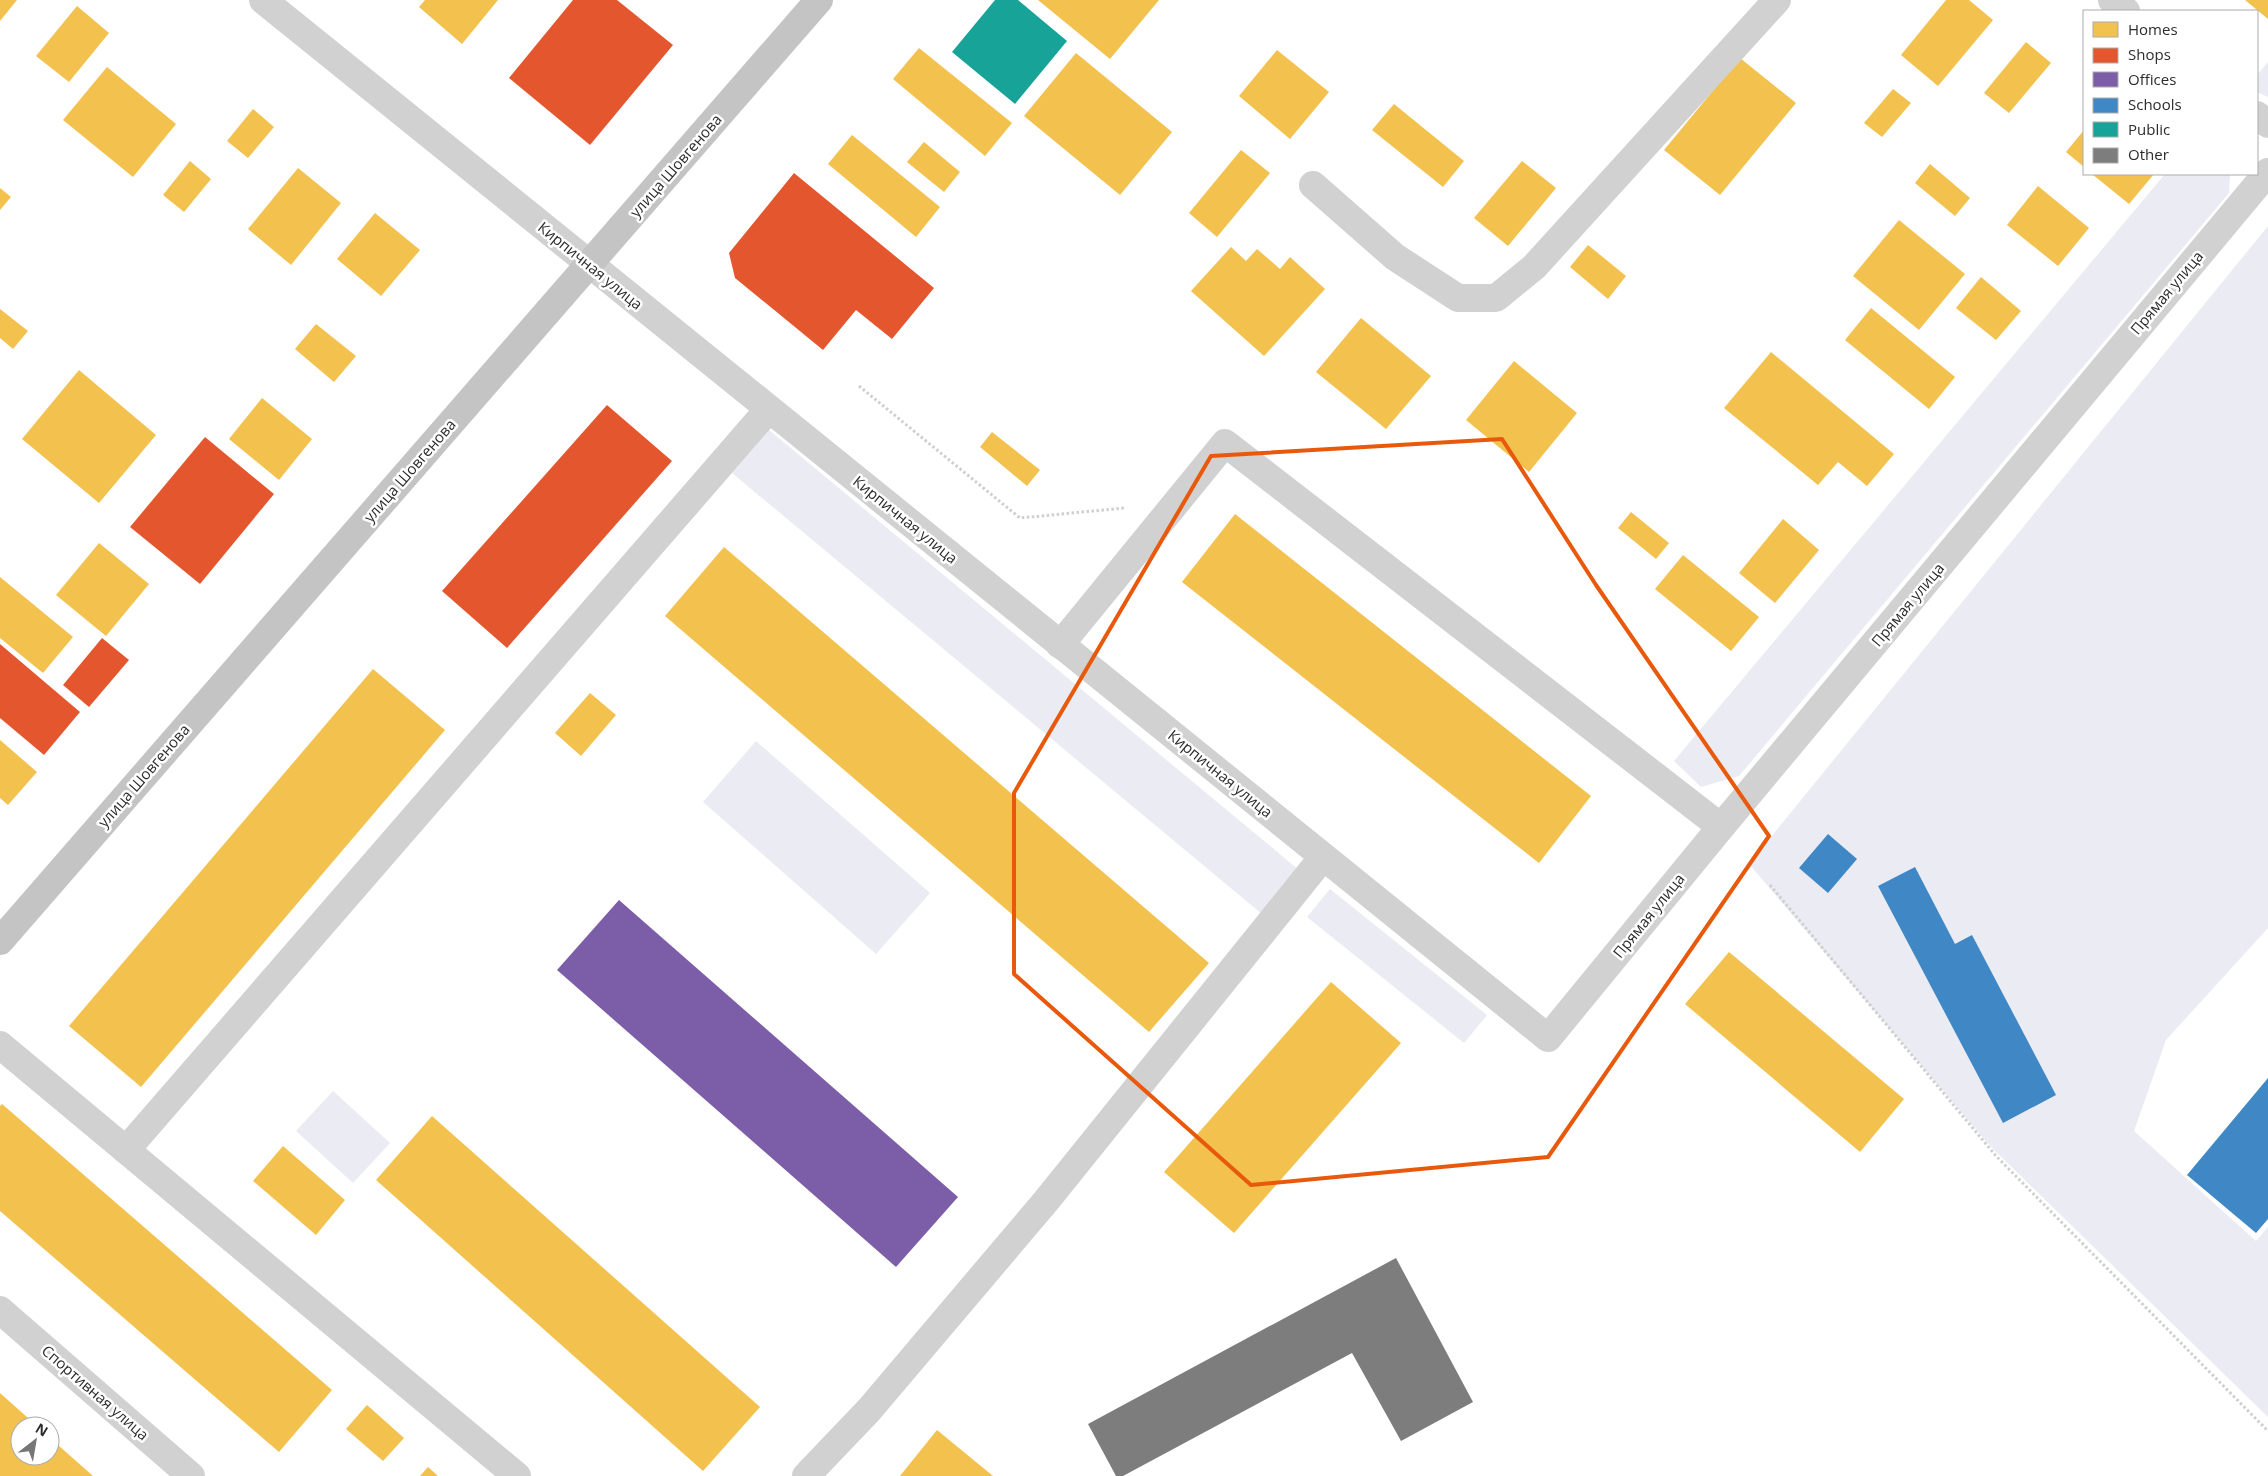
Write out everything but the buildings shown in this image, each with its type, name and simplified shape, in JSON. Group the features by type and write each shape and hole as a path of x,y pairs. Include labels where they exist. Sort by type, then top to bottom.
{"main road":[{"name":"улица Шовгенова","path":"0,941 819,0"}],"street":[{"name":"Кирпичная улица","path":"263,0 589,266 1548,1038"},
{"path":"1313,185 1395,257 1458,298 1496,298 1534,267 1777,0"},
{"path":"2112,0 2125,10"},
{"path":"2258,116 2268,124"},
{"name":"Прямая улица","path":"1548,1038 2268,172"},
{"path":"126,1150 768,410"},
{"path":"1060,645 1225,443 1721,828"},
{"path":"806,1476 869,1410 1033,1216 1323,857"},
{"path":"0,1045 517,1476"},
{"name":"Спортивная улица","path":"0,1310 191,1476"}],"path":[{"path":"859,386 1020,518 1176,504"},
{"path":"1770,885 1996,1156 2268,1431"}],"highlighted area":[{"path":"1502,439 1596,585 1769,836 1548,1157 1251,1185 1014,974 1014,793 1211,456"}],"shaded area":[{"path":"2268,62 2268,97 2258,92 2258,74"},
{"path":"2164,175 2230,175 2229,193 1739,776 1701,787 1674,761"},
{"path":"2268,226 2268,928 2166,1040 2134,1131 2256,1241 2268,1227 2268,1417 1991,1147 1749,864"},
{"path":"769,430 1299,870 1262,914 732,473"},
{"path":"756,741 930,893 876,954 703,802"},
{"path":"1330,889 1487,1015 1464,1043 1307,917"},
{"path":"333,1091 390,1143 353,1183 296,1131"}]}
